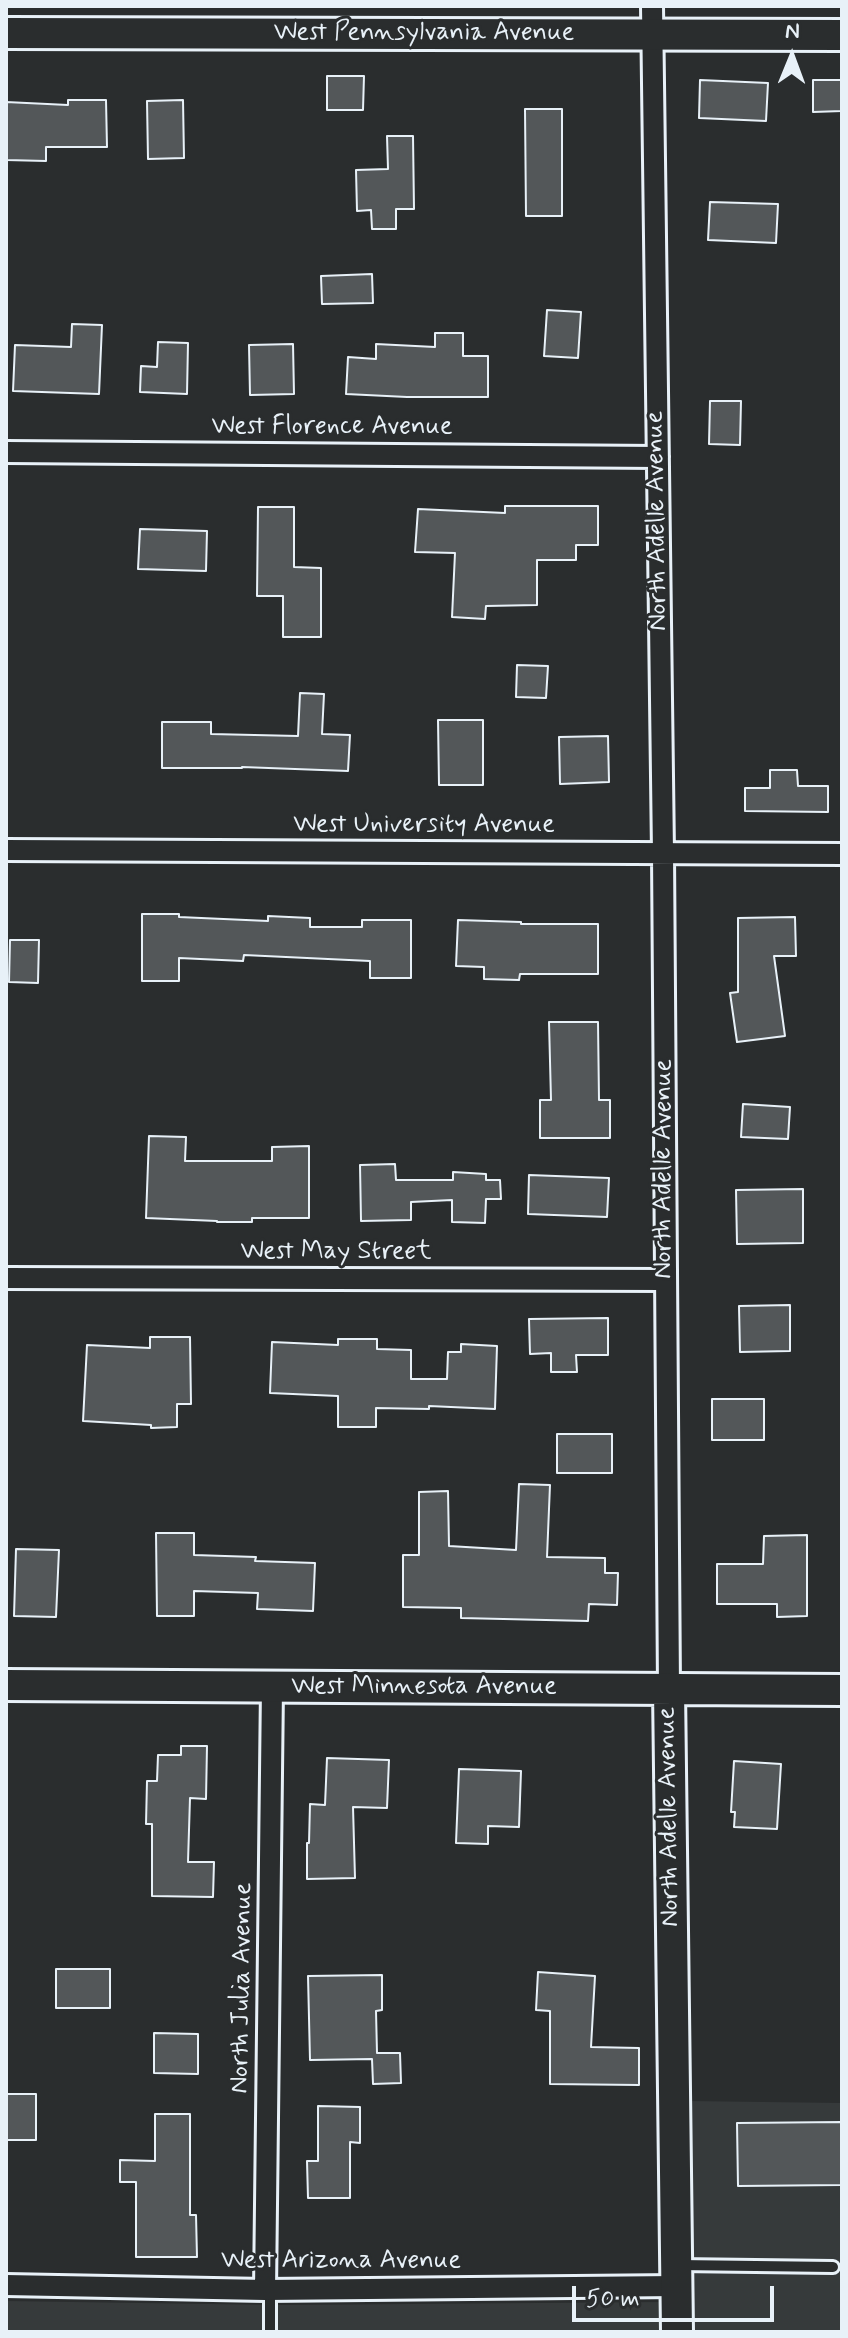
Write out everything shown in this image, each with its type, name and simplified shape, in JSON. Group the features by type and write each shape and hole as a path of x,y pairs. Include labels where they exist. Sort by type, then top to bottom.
{"street":[{"name":"West Pennsylvania Avenue","path":"6,33 652,20 842,35"},
{"name":"North Adelle Avenue","path":"652,20 677,2332"},
{"name":"West Florence Avenue","path":"6,452 658,457"},
{"name":"West University Avenue","path":"6,850 842,854"},
{"name":"West May Street","path":"6,1278 665,1280"},
{"name":"West Minnesota Avenue","path":"6,1685 842,1690"},
{"name":"North Julia Avenue","path":"268,2289 272,1687"},
{"name":"West Arizona Avenue","path":"6,2285 268,2289 676,2276"}],"lane":[{"path":"676,2276 833,2267"},
{"path":"268,2289 270,2332"}],"shaded area":[{"path":"688,2101 842,2103 842,2332 691,2332"},
{"path":"6,2301 278,2305 663,2302 663,2332 6,2332"}],"building":[{"path":"327,76 364,76 363,110 327,110"},
{"path":"700,80 768,83 766,121 699,118"},
{"path":"813,80 842,80 842,111 813,112"},
{"path":"68,100 106,100 107,147 46,147 46,161 6,160 6,102 68,105"},
{"path":"183,100 184,158 148,159 147,101"},
{"path":"525,109 562,109 562,216 526,216"},
{"path":"387,136 413,136 414,209 396,209 396,229 372,229 371,210 357,211 356,170 388,169"},
{"path":"710,202 778,204 776,243 708,240"},
{"path":"372,274 373,303 322,304 321,276"},
{"path":"547,310 581,312 578,358 544,356"},
{"path":"72,324 102,325 99,394 13,391 15,345 71,347"},
{"path":"435,333 463,333 463,356 488,356 488,397 346,394 348,357 376,359 376,344 435,347"},
{"path":"158,342 188,343 187,394 140,392 141,366 157,367"},
{"path":"293,344 294,394 250,395 249,345"},
{"path":"710,401 741,401 740,445 709,444"},
{"path":"505,506 598,506 598,545 576,545 576,560 537,560 537,605 486,606 485,619 452,617 455,553 415,552 418,509 505,513"},
{"path":"258,507 294,507 294,567 321,568 321,637 283,637 283,596 257,596"},
{"path":"140,529 207,531 206,571 138,569"},
{"path":"517,665 548,666 546,698 516,697"},
{"path":"300,693 324,694 322,734 350,735 348,771 162,768 162,722 211,722 211,734 298,736"},
{"path":"438,720 483,720 483,785 439,785"},
{"path":"608,736 609,782 560,784 559,737"},
{"path":"770,770 797,770 798,786 828,786 828,812 745,811 745,788 770,788"},
{"path":"142,914 268,921 268,916 310,918 310,927 362,927 362,920 411,920 411,978 370,978 370,961 244,955 243,961 179,958 179,981 142,981"},
{"path":"795,917 796,956 774,956 785,1036 737,1042 730,993 738,992 738,918"},
{"path":"458,920 598,924 598,974 520,974 519,980 484,979 484,967 456,966"},
{"path":"10,940 39,940 38,983 9,982"},
{"path":"549,1022 598,1022 599,1100 610,1100 610,1138 540,1138 540,1100 551,1100"},
{"path":"743,1104 790,1107 788,1139 741,1137"},
{"path":"149,1136 186,1137 185,1161 272,1161 272,1147 309,1146 309,1218 252,1218 252,1222 217,1222 146,1218"},
{"path":"395,1164 396,1180 453,1180 453,1172 486,1174 486,1180 500,1180 501,1199 486,1199 485,1223 452,1222 452,1200 411,1202 411,1220 361,1221 360,1165"},
{"path":"529,1175 609,1178 607,1217 528,1214"},
{"path":"803,1189 803,1243 737,1244 736,1190"},
{"path":"790,1305 790,1351 740,1352 739,1306"},
{"path":"608,1318 608,1355 576,1355 577,1372 551,1372 551,1353 530,1354 529,1319"},
{"path":"150,1337 190,1337 191,1404 177,1404 177,1427 151,1428 151,1425 83,1421 87,1345 150,1348"},
{"path":"338,1339 377,1339 377,1349 411,1350 411,1379 447,1379 448,1352 461,1352 461,1344 497,1346 495,1409 429,1406 429,1409 376,1408 376,1427 338,1427 338,1396 270,1393 272,1342 338,1345"},
{"path":"712,1399 764,1399 764,1440 712,1440"},
{"path":"557,1434 612,1434 612,1473 557,1473"},
{"path":"519,1484 550,1485 547,1557 605,1558 605,1573 618,1573 617,1605 589,1604 588,1621 461,1618 461,1608 403,1607 403,1555 419,1555 419,1492 448,1491 449,1546 516,1550"},
{"path":"156,1533 194,1533 194,1555 315,1563 313,1611 257,1609 258,1593 194,1591 194,1616 157,1616"},
{"path":"807,1535 807,1616 777,1617 777,1604 717,1604 717,1564 763,1564 764,1536"},
{"path":"16,1549 59,1550 56,1617 14,1616"},
{"path":"181,1746 207,1746 206,1799 190,1798 188,1862 214,1862 213,1897 152,1896 152,1824 146,1824 147,1781 157,1781 158,1755 181,1755"},
{"path":"327,1758 389,1760 387,1808 353,1807 355,1878 307,1879 310,1804 325,1805"},
{"path":"734,1761 781,1764 777,1829 734,1827 735,1812 731,1812"},
{"path":"459,1769 521,1771 519,1827 488,1826 488,1844 456,1843"},
{"path":"56,1969 110,1969 110,2008 56,2008"},
{"path":"538,1972 595,1976 591,2047 639,2048 639,2085 550,2084 550,2011 536,2010"},
{"path":"382,1975 382,2010 376,2011 377,2053 400,2053 401,2083 373,2084 372,2059 310,2060 308,1976"},
{"path":"154,2033 198,2034 198,2074 154,2073"},
{"path":"6,2094 36,2094 36,2140 6,2140"},
{"path":"318,2106 360,2107 360,2143 350,2142 350,2198 308,2198 307,2161 318,2161"},
{"path":"155,2114 190,2114 190,2215 196,2215 197,2257 136,2257 136,2182 120,2182 120,2160 155,2161"},
{"path":"842,2122 842,2185 738,2186 737,2123"}]}
